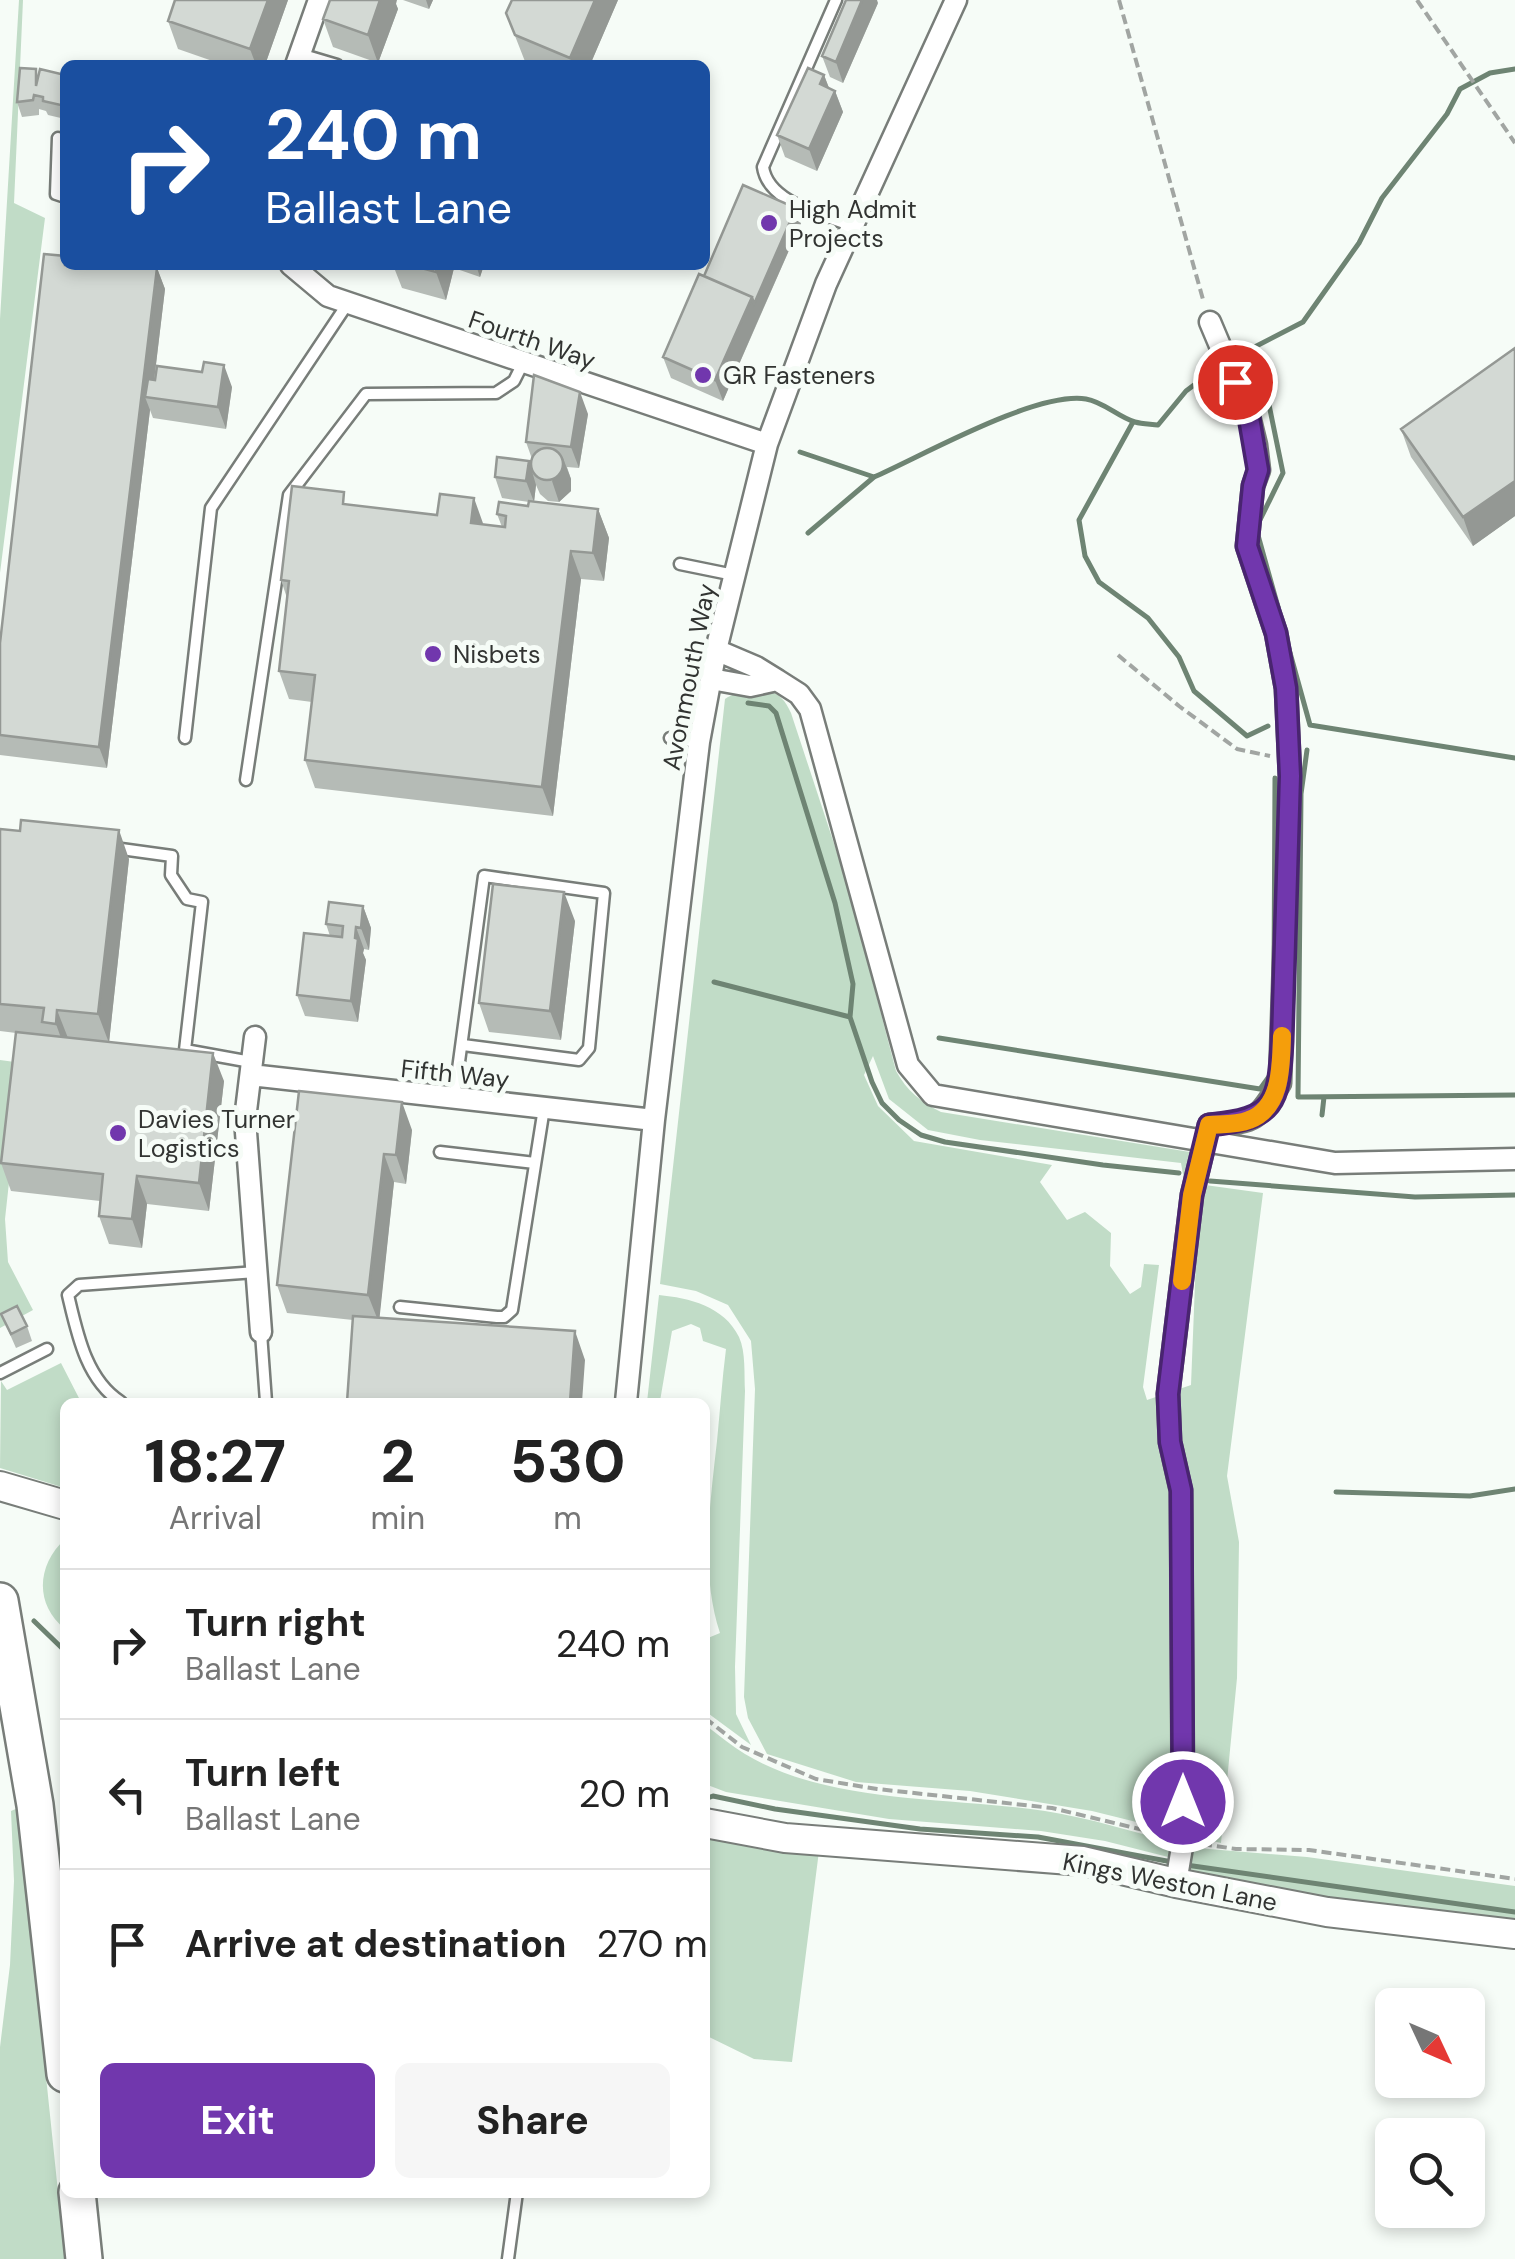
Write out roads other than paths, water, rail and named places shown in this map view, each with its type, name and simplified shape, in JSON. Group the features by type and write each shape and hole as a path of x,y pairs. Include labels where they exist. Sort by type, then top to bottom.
{"highway":[{"path":"0,1601 35,1805 60,2029"},
{"path":"78,2198 84,2259"}],"street":[{"path":"298,60 319,0"},
{"name":"Avonmouth Way","path":"626,1398 654,1120 699,742 716,650 767,444 826,284 956,0"},
{"name":"Fourth Way","path":"297,270 328,296 767,444"},
{"path":"1176,1883 1183,1841 1181,1490 1170,1442 1168,1394 1192,1195 1209,1125 1247,1122 1263,1112 1280,1083 1289,761 1286,688 1276,633 1247,546 1258,470 1256,445 1248,412 1210,322"},
{"path":"716,650 776,680 798,694 810,709 908,1065 933,1095 1335,1164 1515,1159"},
{"path":"711,679 750,686 776,680"},
{"path":"255,1037 245,1119 261,1332"},
{"name":"Fifth Way","path":"252,1068 454,1100 654,1120"},
{"path":"0,1486 60,1503"},
{"name":"Kings Weston Lane","path":"710,1824 785,1838 1083,1861 1327,1912 1515,1934"}],"lane":[{"path":"836,0 763,168 770,185 789,200 853,226"},
{"path":"60,139 56,194 60,195"},
{"path":"185,738 211,508 348,303"},
{"path":"246,780 290,495 366,394 496,393 514,381 523,363"},
{"path":"680,564 734,575"},
{"path":"670,738 699,742"},
{"path":"96,845 172,856 172,875 187,899 202,902 185,1050 252,1068"},
{"path":"454,1100 484,876 604,893 589,1048 579,1060 463,1045"},
{"path":"400,1307 497,1318 509,1314 544,1108"},
{"path":"440,1152 535,1163"},
{"path":"115,1398 97,1382 76,1326 68,1294 71,1289 79,1285 257,1272"},
{"path":"261,1332 266,1398"},
{"path":"0,1373 47,1349"},
{"path":"508,2259 516,2198"}],"waterway":[{"path":"1239,355 1303,322 1359,243 1382,198 1447,114 1460,89 1490,73 1515,69"},
{"path":"1250,349 1267,395 1283,473 1256,528 1278,607"},
{"path":"800,452 874,477 1010,415 1065,399 1086,399 1129,420 1158,425 1186,391 1218,367"},
{"path":"1133,422 1079,520 1085,556 1099,582 1148,618 1179,657 1194,691 1247,736 1268,726"},
{"path":"808,533 874,477"},
{"path":"1287,642 1310,725 1515,758"},
{"path":"748,703 769,706 776,713 835,903 853,984 850,1017 882,1103 921,1135 945,1142 1179,1173"},
{"path":"1307,750 1301,794 1298,1097 1515,1095"},
{"path":"1274,980 1275,778"},
{"path":"714,982 850,1017"},
{"path":"939,1038 1260,1089 1273,1071"},
{"path":"1322,1115 1324,1097"},
{"path":"1210,1181 1415,1197 1515,1195"},
{"path":"1336,1492 1470,1496 1515,1489"},
{"path":"34,1621 60,1646"},
{"path":"710,1797 920,1829 1038,1837 1172,1862"},
{"path":"1186,1865 1515,1912"}],"place":[{"name":"High Admit Projects","path":"769,223"},
{"name":"GR Fasteners","path":"703,375"},
{"name":"Nisbets","path":"433,654"},
{"name":"Davies Turner Logistics","path":"118,1133"}]}
